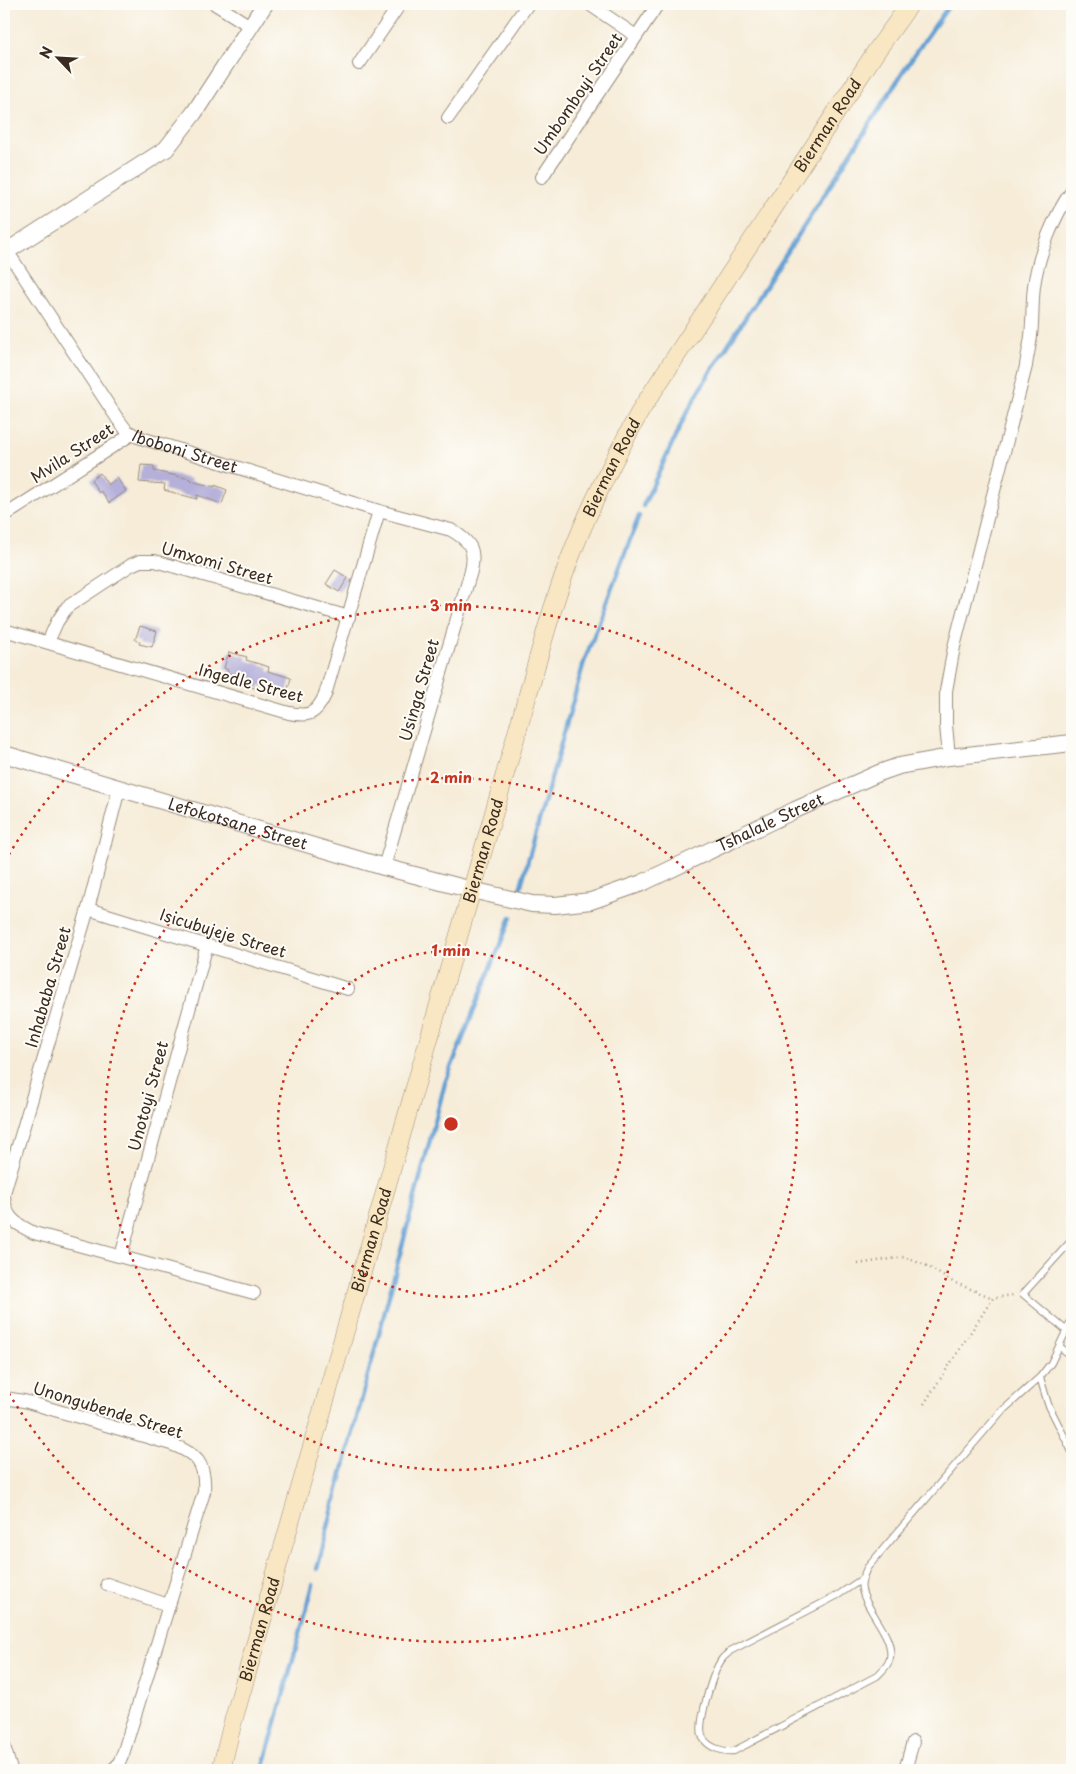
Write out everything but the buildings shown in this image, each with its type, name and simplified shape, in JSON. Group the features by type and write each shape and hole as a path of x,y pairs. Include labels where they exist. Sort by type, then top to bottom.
{"main road":[{"name":"Bierman Road","path":"221,1770 232,1724 554,578 573,529 602,466 635,405 900,4"},
{"name":"Bierman Road","path":"211,1770 245,1646 468,889 554,603 574,548 609,468 642,408 871,58 910,4"}],"street":[{"path":"215,4 250,26"},
{"name":"Iboboni Street","path":"265,4 194,113 166,149 6,252 117,418 132,434 379,510 451,530"},
{"path":"359,64 400,4"},
{"path":"448,118 528,4"},
{"path":"589,4 636,36"},
{"name":"Umbomboyi Street","path":"542,177 658,4"},
{"path":"949,757 946,691 954,647 1026,366 1031,335 1036,272 1052,227 1072,191"},
{"name":"Mvila Street","path":"4,516 132,434"},
{"name":"Ingedle Street","path":"4,630 289,713 304,715 316,710 325,695 379,510"},
{"name":"Usinga Street","path":"384,866 474,559 468,542 451,530"},
{"name":"Umxomi Street","path":"48,642 57,622 67,607 131,564 140,561 156,561 349,617"},
{"name":"Tshalale Street","path":"468,889 532,904 555,905 591,902 642,884 795,810 899,766 949,757 1072,743"},
{"name":"Lefokotsane Street","path":"4,754 468,889"},
{"name":"Inhababa Street","path":"119,789 88,909 4,1194 4,1204 8,1216 20,1226 34,1233 254,1293"},
{"name":"Isicubujeje Street","path":"88,909 348,988"},
{"name":"Unotoyi Street","path":"121,1256 207,945"},
{"name":"Unongubende Street","path":"4,1398 24,1401 162,1441 194,1455 202,1466 205,1479 204,1492 123,1754 118,1765 112,1770"},
{"path":"107,1584 168,1606"},
{"path":"905,1770 913,1742"},
{"path":"4,1746 11,1770"}],"lane":[{"path":"1067,1331 1023,1294 1072,1240"},
{"path":"862,1579 838,1595 730,1651 722,1659 709,1691 701,1726 704,1740 724,1752 734,1751 877,1676 886,1667 890,1658 887,1639 861,1589 862,1579 867,1568 1000,1413 1040,1377 1060,1347 1072,1319"},
{"path":"1060,1347 1072,1356"},
{"path":"1040,1377 1048,1404 1072,1452"}],"path":[{"path":"858,1264 904,1257 927,1266 953,1282 993,1298 1023,1294"},
{"path":"924,1404 993,1298"}],"waterway":[{"path":"643,506 685,416 706,379 912,58 950,4"},
{"path":"520,889 584,662 639,516"},
{"path":"317,1569 445,1083 511,917"},
{"path":"263,1770 313,1585"}]}
